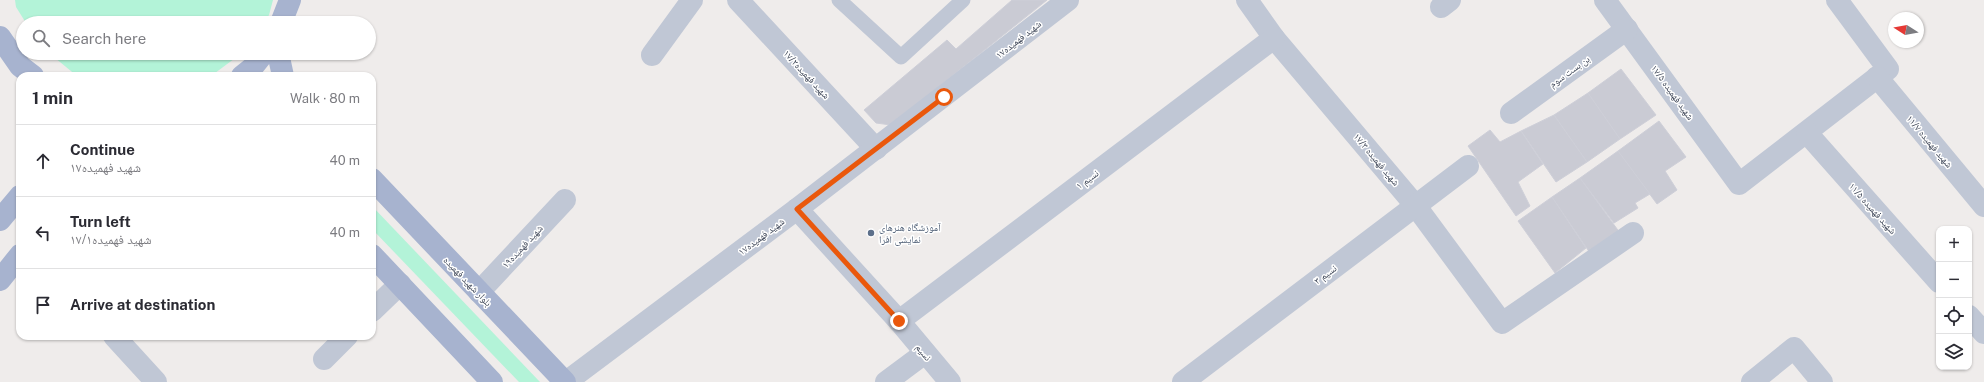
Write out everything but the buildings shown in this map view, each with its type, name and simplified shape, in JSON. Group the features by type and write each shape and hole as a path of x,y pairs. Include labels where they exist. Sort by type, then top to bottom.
{"main road":[{"path":"284,16 290,0"},
{"path":"0,37 20,66 28,72"},
{"path":"247,72 258,60"},
{"path":"280,60 282,72"},
{"name":"بلوار شهید فهمیده","path":"376,183 566,382"},
{"path":"0,220 16,201"},
{"path":"376,259 492,382"},
{"path":"0,280 16,260"}],"street":[{"path":"652,55 692,0"},
{"name":"شهید فهمیده۱۷/۲","path":"738,0 876,149"},
{"name":"شهید فهمیده۱۷","path":"566,382 876,149 1068,0"},
{"name":"شهید فهمیده ۱۷/۳","path":"1247,0 1274,38 1415,205 1502,323 1633,233"},
{"name":"شهید فهمیده ۱۷/۵","path":"1605,0 1739,184 1807,133"},
{"name":"شهید فهمیده ۱۱/۷","path":"1838,0 1882,73 1984,206"},
{"name":"بن بست سوم","path":"1511,113 1627,29"},
{"name":"نسیم ۱","path":"899,321 1274,38"},
{"path":"1807,133 1882,73"},
{"name":"شهید فهمیده ۱۱/۵","path":"1807,133 1936,279"},
{"name":"نسیم ۳","path":"1183,382 1468,166"},
{"name":"شهید فهمیده۱۹","path":"479,292 565,200"},
{"name":"نسیم","path":"797,209 899,321 950,382"},
{"path":"376,307 400,284"},
{"path":"1972,319 1984,333"},
{"path":"118,340 156,382"},
{"path":"324,359 343,340"},
{"path":"1752,382 1794,348 1822,382"},
{"path":"886,382 925,353"}],"lane":[{"path":"839,0 901,57 963,0"}],"green space":[{"path":"15,0 273,0 268,16 22,16 16,7"},
{"path":"58,60 233,60 216,72 72,72"},
{"path":"376,210 540,382 519,382 376,233"}],"place":[{"name":"آموزشگاه هنرهای نمایشی افرا","path":"871,233"}],"route":[{"path":"899,321 797,209 944,97"}]}
